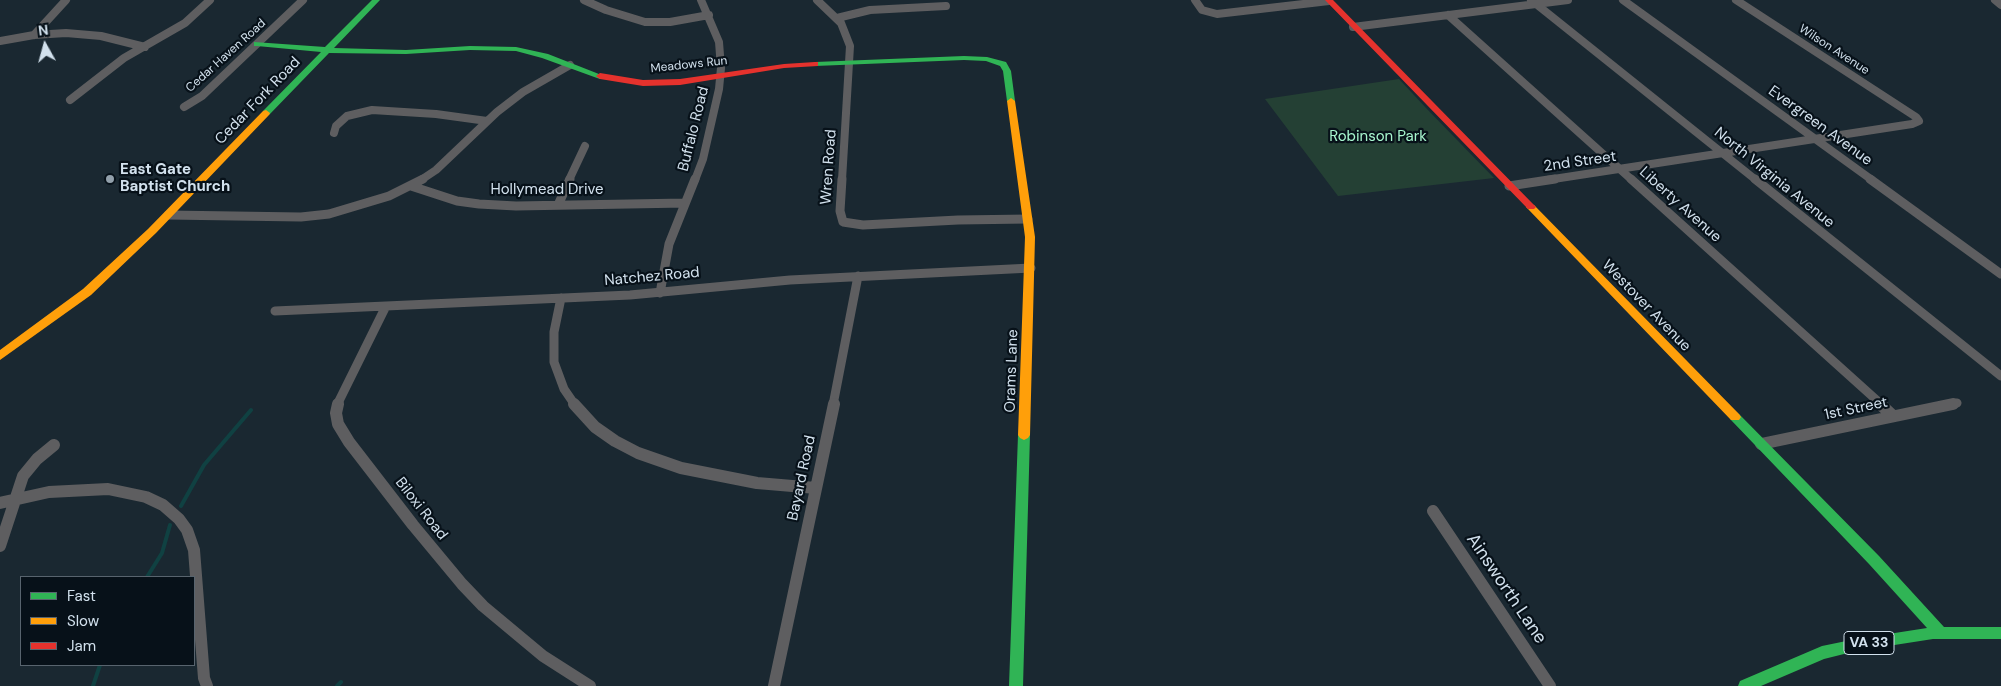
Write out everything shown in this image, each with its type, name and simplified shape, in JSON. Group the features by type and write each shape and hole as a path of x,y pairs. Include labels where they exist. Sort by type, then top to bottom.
{"street":[{"path":"34,35 66,0"},
{"path":"70,100 124,58 185,23 210,0"},
{"name":"Cedar Haven Road","path":"184,107 202,96 303,0"},
{"name":"Cedar Fork Road","path":"0,356 87,292 168,215 376,0"},
{"path":"584,0 606,10 645,22 670,22 708,15"},
{"name":"Buffalo Road","path":"660,292 669,244 703,159 719,89 721,59 719,42 701,0"},
{"name":"Wren Road","path":"816,0 836,18 846,32 849,41 840,211 843,222 863,225 958,220 1028,219"},
{"path":"1195,0 1202,10 1217,14 1329,0"},
{"name":"Westover Avenue","path":"1329,0 1353,27 1874,560 1941,633"},
{"path":"1353,27 1533,2 1568,0"},
{"name":"Evergreen Avenue","path":"1623,0 2001,274"},
{"name":"Wilson Avenue","path":"1736,0 1918,119"},
{"path":"1996,0 2001,5"},
{"name":"North Virginia Avenue","path":"1533,2 2001,376"},
{"path":"836,18 870,10 946,6"},
{"name":"Liberty Avenue","path":"1448,15 1893,416"},
{"path":"0,41 34,35 66,33 100,36 145,47"},
{"name":"Meadows Run","path":"257,44 327,50 406,52 497,47 516,49 545,56 603,77 643,83 680,82 784,66 849,62 954,58 987,59 998,62"},
{"name":"Orams Lane","path":"998,62 1005,66 1007,71 1028,219 1031,268 1016,686"},
{"path":"168,215 301,217 356,207 411,186 443,164 487,121 523,92 570,65"},
{"path":"334,133 336,126 346,116 372,110 436,114 487,121"},
{"name":"2nd Street","path":"1509,186 1912,124 1917,123 1918,119"},
{"path":"558,205 585,146"},
{"name":"Hollymead Drive","path":"411,186 457,201 479,204 685,203"},
{"name":"Natchez Road","path":"275,310 562,298 660,292 753,282 1031,268"},
{"name":"Bayard Road","path":"774,686 849,331 858,276"},
{"path":"562,298 554,332 554,362 564,389 575,406 595,427 615,441 638,453 682,468 757,484 816,488"},
{"name":"Biloxi Road","path":"386,306 338,402 336,413 338,424 355,449 462,584 483,606 519,638 543,656 590,686"},
{"name":"1st Street","path":"1761,444 1957,403"},
{"path":"0,546 27,470 54,445"},
{"path":"0,503 71,490 108,489 146,497 163,505 179,518 194,550 206,686"},
{"name":"Ainsworth Lane","path":"1433,511 1550,686"},
{"name":"VA 33","path":"1744,686 1791,665 1822,654 1896,638 1941,633 2001,633"}],"green space":[{"name":"Robinson Park","path":"1399,79 1494,178 1338,196 1265,99"}],"waterway":[{"path":"181,506 204,465 251,410"},
{"path":"148,576 162,553 170,525"},
{"path":"93,686 100,666"},
{"path":"337,686 341,682"}],"traffic: fast":[{"path":"266,113 376,0"},
{"path":"257,44 327,50 406,52 470,48 516,49 545,56 600,76"},
{"path":"815,64 964,58 987,59 1003,64 1007,71 1011,101"},
{"path":"1735,417 1874,560 1941,633"},
{"path":"1016,686 1024,435"},
{"path":"1745,686 1822,653 1856,645 1933,633 2001,633"}],"traffic: slow":[{"path":"1011,101 1030,237 1024,435"},
{"path":"0,356 87,292 152,231 266,113"},
{"path":"1531,207 1735,417"}],"traffic: jam":[{"path":"1329,0 1531,207"},
{"path":"600,76 643,83 680,82 784,66 815,64"}],"place":[{"name":"East Gate Baptist Church","path":"110,179"}]}
